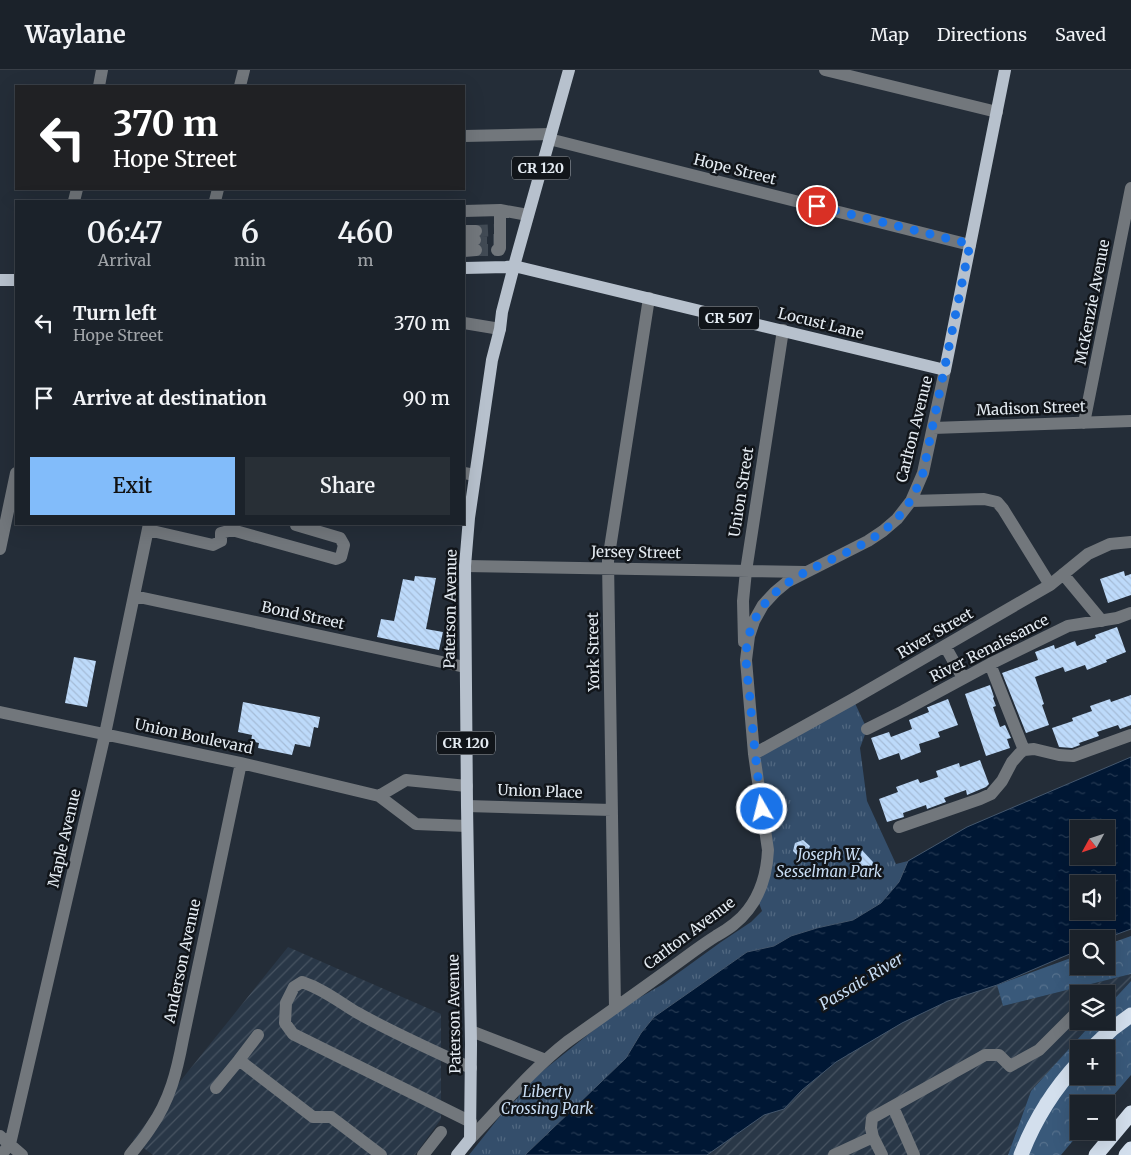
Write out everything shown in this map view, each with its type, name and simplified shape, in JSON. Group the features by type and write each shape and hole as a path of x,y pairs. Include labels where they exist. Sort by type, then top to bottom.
{"highway":[{"path":"1100,1040 1131,1014"},
{"path":"1021,1155 1032,1129 1045,1107 1070,1073"},
{"path":"1096,1155 1131,1113"},
{"path":"1126,1155 1131,1149"}],"main road":[{"name":"Paterson Avenue","path":"470,1139 471,1031 465,566 469,518 469,474 502,312 569,70"},
{"name":"Carlton Avenue","path":"945,370 1006,70"},
{"name":"CR 507","path":"465,268 514,266"},
{"name":"Locust Lane","path":"514,266 945,370"},
{"path":"0,280 15,280"},
{"path":"457,1155 470,1139"}],"street":[{"path":"99,85 102,70"},
{"path":"240,85 244,70"},
{"path":"825,70 997,112"},
{"name":"Hope Street","path":"465,136 550,136 970,244"},
{"name":"McKenzie Avenue","path":"1084,423 1131,188"},
{"path":"498,238 500,210"},
{"path":"465,211 500,210 528,216"},
{"name":"York Street","path":"615,1008 608,560 649,298"},
{"path":"465,323 500,329"},
{"name":"Union Street","path":"746,660 743,632 743,601 746,571 783,330"},
{"name":"Carlton Avenue","path":"470,1139 518,1087 565,1044 737,922 757,898 766,875 768,850 754,754 746,660 749,636 754,621 763,605 788,582 868,541 897,519 911,501 923,473 945,370"},
{"name":"Madison Street","path":"933,428 1131,421"},
{"path":"0,549 15,478"},
{"path":"911,501 984,499 997,502 1050,585"},
{"path":"148,527 213,545 221,540 221,533 232,530 336,559 342,557 344,545 340,538 296,525"},
{"name":"Maple Avenue","path":"1,1155 105,734 148,527"},
{"name":"River Street","path":"754,754 1050,585 1088,554 1110,544 1131,542"},
{"name":"Jersey Street","path":"465,566 806,572"},
{"path":"1063,574 1102,621"},
{"name":"Bond Street","path":"134,596 466,667"},
{"name":"River Renaissance","path":"867,729 990,664 1068,626 1117,618 1131,613"},
{"path":"945,646 963,678"},
{"path":"990,664 1024,750"},
{"name":"Union Boulevard","path":"0,712 241,763 379,796 416,824 467,826"},
{"path":"899,827 991,794 1002,780 1012,762 1024,750 1034,749 1059,756 1073,756 1131,735"},
{"name":"Anderson Avenue","path":"130,1155 152,1127 171,1090 178,1068 241,763"},
{"path":"379,796 406,780 467,786"},
{"name":"Union Place","path":"467,806 612,810"},
{"path":"470,1122 294,1034 285,1023 286,1003 294,987 302,982 316,986 356,1012 471,1068"},
{"path":"882,1155 873,1137 871,1128 872,1118 986,1055 999,1055 1010,1066 1039,1050 1070,1019"},
{"path":"471,1031 546,1060"},
{"path":"216,1088 258,1035"},
{"path":"239,1060 313,1117 331,1116 381,1155"},
{"path":"892,1107 914,1155"},
{"path":"423,1155 441,1132"},
{"path":"834,1155 873,1137"},
{"path":"5,1140 22,1155"}],"shaded area":[{"path":"288,947 441,1014 441,1119 415,1155 153,1155 133,1140"},
{"path":"1131,974 1131,981 1115,998 1115,985 1087,985"},
{"path":"997,985 1003,1006 1070,989 1070,1030 1086,1030 1077,1040 1070,1040 1070,1048 1031,1091 1008,1155 707,1155 764,1115 784,1109 802,1090 836,1062 902,1023 948,1001"}],"green space":[{"name":"Joseph W. Sesselman Park","path":"853,699 867,729 860,748 867,801 896,864 908,861 899,882 881,903 853,920 817,928 791,936 774,946 747,952 654,1017 641,1033 626,1058 525,1155 469,1155 508,1106 518,1098 519,1094 540,1073 620,1009 663,984 751,922 762,911 757,898 767,866 754,754"},
{"path":"1131,936 1131,974 1087,985 1070,985 1070,989 1003,1006 997,985 1070,958 1070,975 1115,975 1115,942"},
{"path":"1131,981 1131,1075 1114,1095 1070,1095 1070,1140 1074,1140 1061,1155 1008,1155 1031,1091 1070,1048 1070,1085 1115,1085 1115,1040 1077,1040 1086,1030 1115,1030 1115,998"}],"water":[{"name":"Passaic River","path":"1131,757 1131,929 1115,935 1115,930 1070,930 1070,954 997,985 948,1001 902,1023 836,1062 802,1090 784,1109 764,1115 707,1155 525,1155 626,1058 641,1033 654,1017 747,952 774,946 791,936 817,928 853,920 881,903 899,882 908,861 967,827"}],"building":[{"path":"1124,571 1125,576 1131,574 1131,595 1108,603 1100,579"},
{"path":"415,576 436,578 426,629 443,632 439,650 377,637 381,619 394,621 403,579 414,581"},
{"path":"1117,627 1126,652 1087,670 1085,665 1065,672 1063,667 1035,677 1049,725 1026,733 1002,673 1038,660 1035,652 1054,645 1055,649 1075,641 1077,646 1096,638 1095,635"},
{"path":"74,657 96,661 87,707 65,703"},
{"path":"990,685 996,706 993,707 1000,727 1005,725 1011,738 1007,739 1010,748 986,756 965,694"},
{"path":"1131,695 1131,725 1120,729 1118,725 1097,732 1099,736 1079,743 1080,745 1072,748 1059,747 1052,728 1073,721 1072,718 1092,711 1090,706 1110,699 1111,702"},
{"path":"948,699 958,725 938,732 940,737 919,744 921,752 901,760 899,753 879,760 871,738 889,732 891,737 912,729 909,720 929,712 927,707"},
{"path":"243,702 320,717 318,728 314,727 310,747 295,744 292,755 258,748 259,743 251,741 252,735 238,732"},
{"path":"980,760 989,784 986,787 967,795 966,790 944,798 946,802 927,809 926,805 903,813 904,817 887,822 879,799 898,792 896,787 918,779 920,783 938,777 936,771 959,763 960,767"},
{"path":"803,840 810,846 807,854 799,857 793,851 795,843"},
{"path":"862,850 873,862 871,869 856,874"}],"tunnel":[{"path":"476,231 496,230"},
{"path":"475,240 498,240"},
{"path":"476,250 497,250"}],"route":[{"path":"762,809 754,754 746,660 749,636 754,621 763,605 788,582 868,541 897,519 911,501 923,473 970,244 817,206"}],"park label":[{"name":"Liberty Crossing Park","path":"547,1100"}]}
